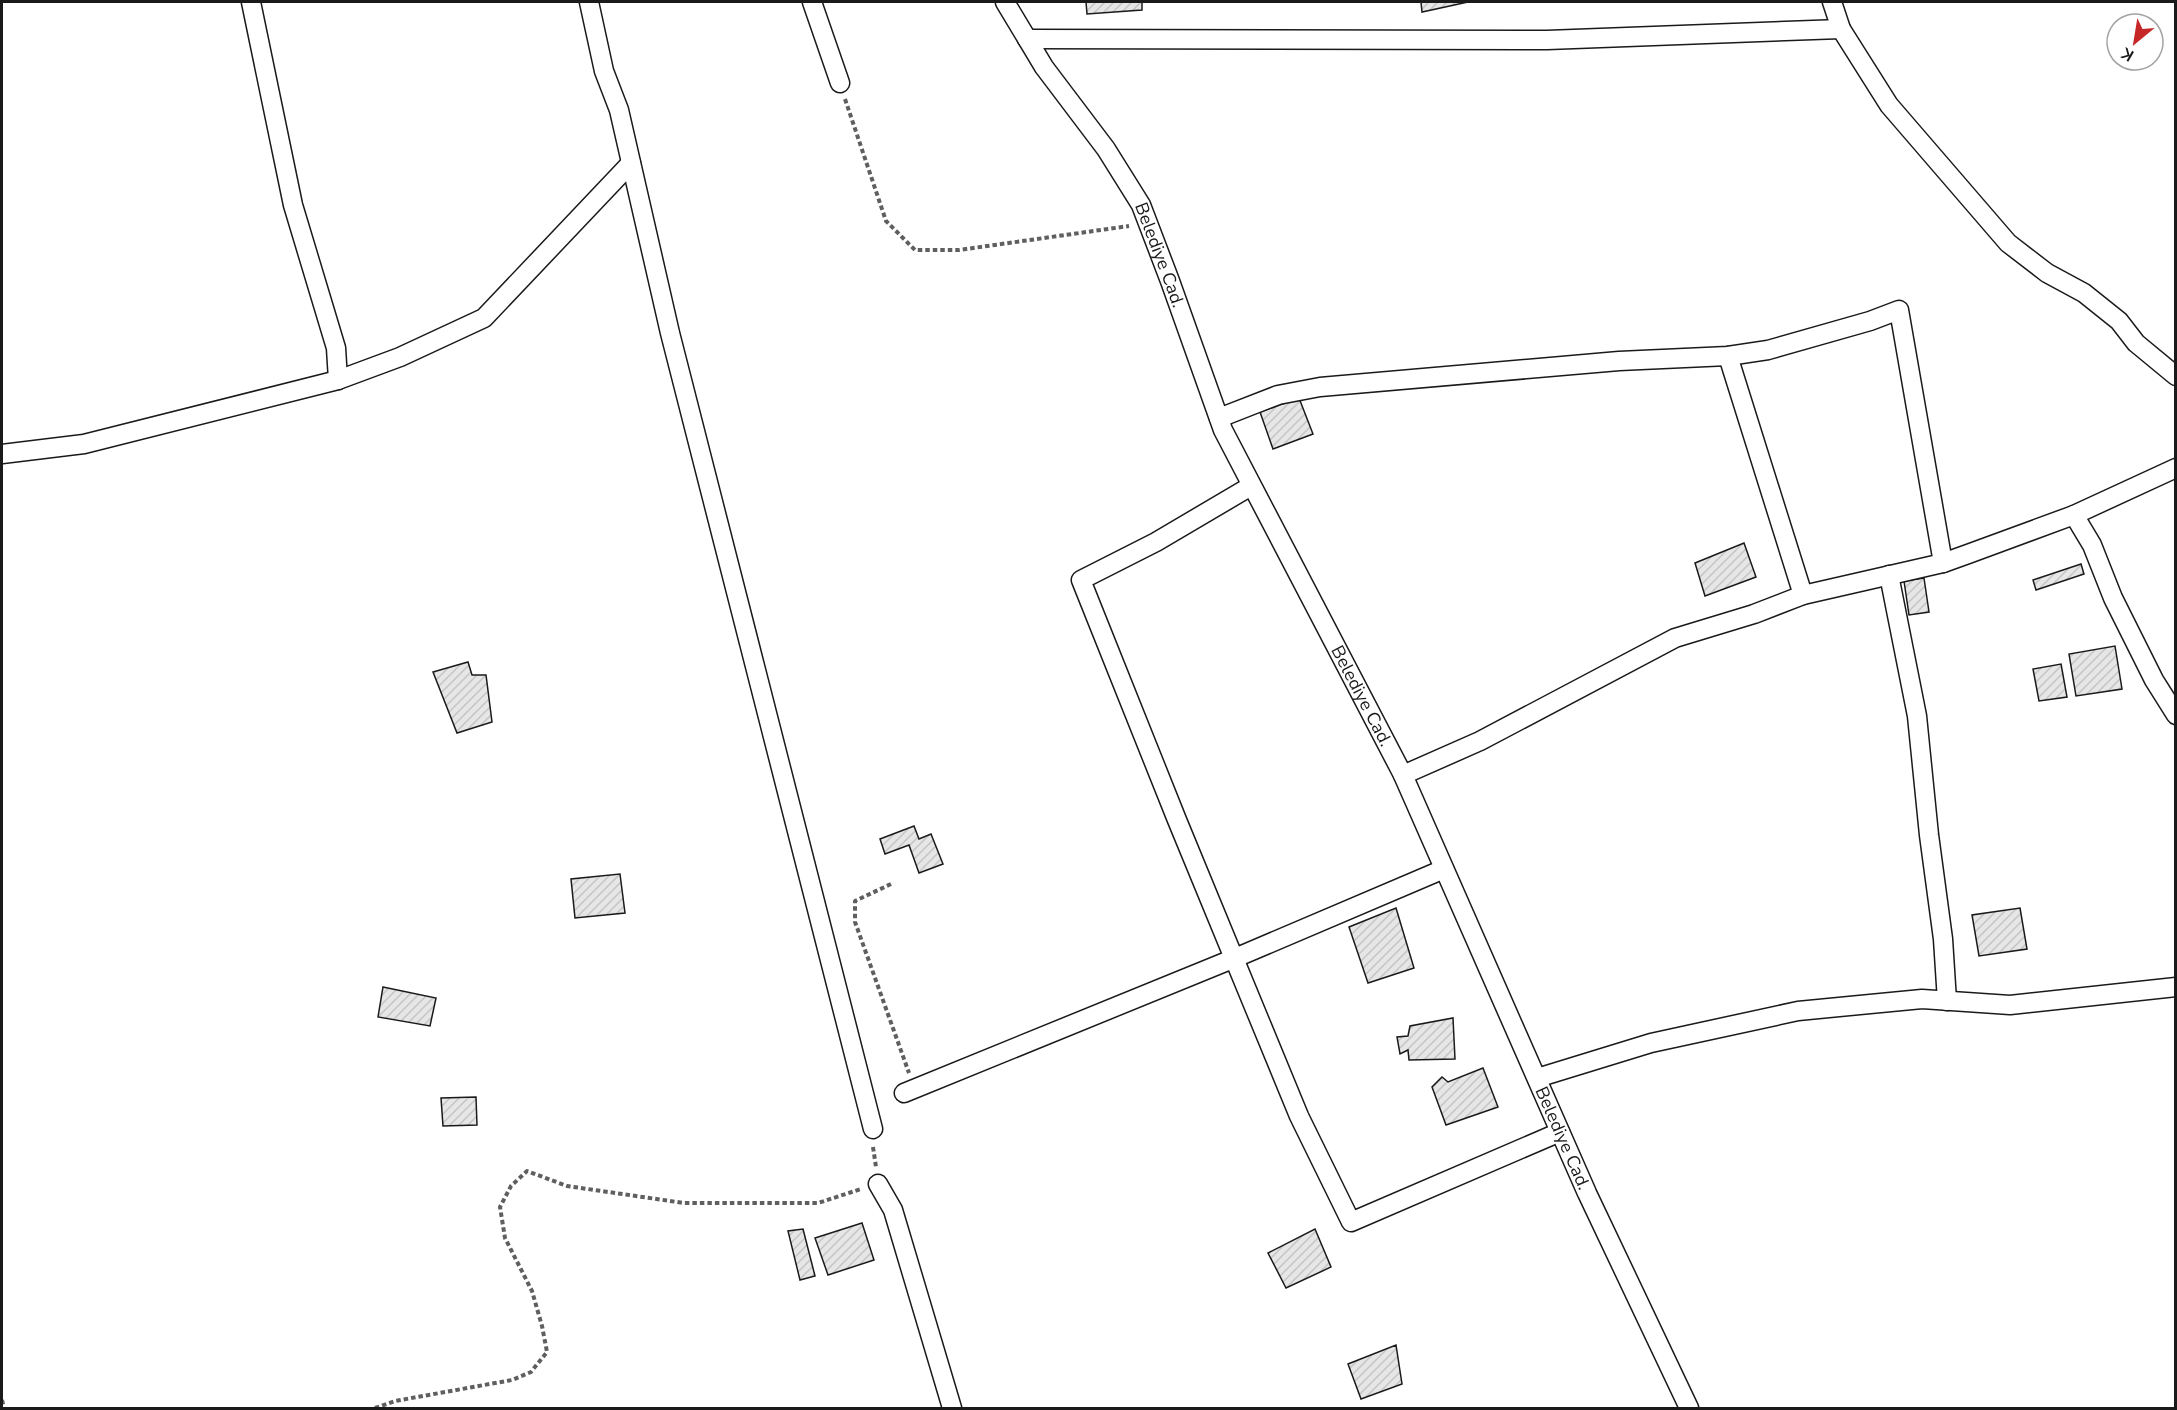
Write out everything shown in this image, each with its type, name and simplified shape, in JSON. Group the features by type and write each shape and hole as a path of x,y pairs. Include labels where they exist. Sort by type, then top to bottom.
{"street":[{"path":"251,2 293,205 336,348 338,380"},
{"path":"589,2 604,71 619,110 673,344 873,1129"},
{"path":"812,2 840,84"},
{"name":"Belediye Cad.","path":"1005,2 1044,67 1106,149 1140,205 1170,280 1218,418 1251,486 1403,775 1560,1132 1689,1408"},
{"path":"1832,2 1841,29 1889,105 2008,243 2047,273 2093,300 2119,321 2136,343 2175,376"},
{"path":"1027,39 1547,40 1841,29"},
{"path":"2,454 84,444 338,380 400,357 484,318 631,164"},
{"path":"1218,418 1278,395 1320,387 1619,360 1728,356 1768,350 1870,321 1899,310 1943,563"},
{"path":"1728,356 1803,595"},
{"path":"1403,775 1480,741 1675,638 1754,614 1803,595 1943,563 2074,515 2175,468"},
{"path":"1251,486 1156,542 1081,580 1299,1116 1352,1222 1560,1132"},
{"path":"2074,515 2092,544 2113,598 2154,680 2175,715"},
{"path":"1889,575 1917,716 1929,835 1943,939 1947,1001"},
{"path":"909,1090 1235,958 1444,868"},
{"path":"1537,1078 1651,1043 1798,1011 1922,999 2010,1005 2175,987"},
{"path":"878,1184 892,1210 952,1408"}],"path":[{"path":"840,84 886,221 915,250 959,250 1148,224"},
{"path":"891,884 855,901 855,922 909,1090"},
{"path":"375,1408 395,1401 512,1380 531,1372 547,1352 532,1291 505,1238 500,1207 511,1186 527,1171 567,1186 684,1203 818,1203 878,1184 873,1129"},
{"path":"2,1400 4,1408"}],"building":[{"path":"1086,2 1142,2 1142,10 1087,14"},
{"path":"1421,2 1468,2 1422,12"},
{"path":"1299,398 1313,434 1273,449 1260,412"},
{"path":"1744,543 1756,577 1705,596 1695,563"},
{"path":"2081,564 2084,574 2036,590 2033,580"},
{"path":"1924,578 1929,612 1909,615 1904,581"},
{"path":"2115,646 2122,689 2076,696 2069,654"},
{"path":"468,662 472,675 486,675 492,722 457,733 433,672"},
{"path":"2061,664 2067,697 2039,701 2033,669"},
{"path":"914,826 919,839 931,834 943,864 919,873 909,845 885,854 880,839"},
{"path":"620,874 625,913 575,918 571,879"},
{"path":"1396,908 1414,968 1368,983 1349,927"},
{"path":"2020,908 2027,949 1979,956 1972,915"},
{"path":"383,987 436,998 430,1026 378,1017"},
{"path":"1453,1018 1455,1059 1409,1060 1408,1050 1400,1054 1397,1037 1408,1036 1410,1026"},
{"path":"1483,1068 1498,1107 1446,1125 1432,1087 1442,1077 1448,1082"},
{"path":"476,1097 477,1125 443,1126 441,1098"},
{"path":"862,1223 874,1260 828,1275 815,1238"},
{"path":"803,1229 815,1276 800,1280 788,1231"},
{"path":"1315,1229 1331,1267 1286,1288 1268,1253"},
{"path":"1396,1345 1402,1384 1361,1399 1348,1364"}]}
